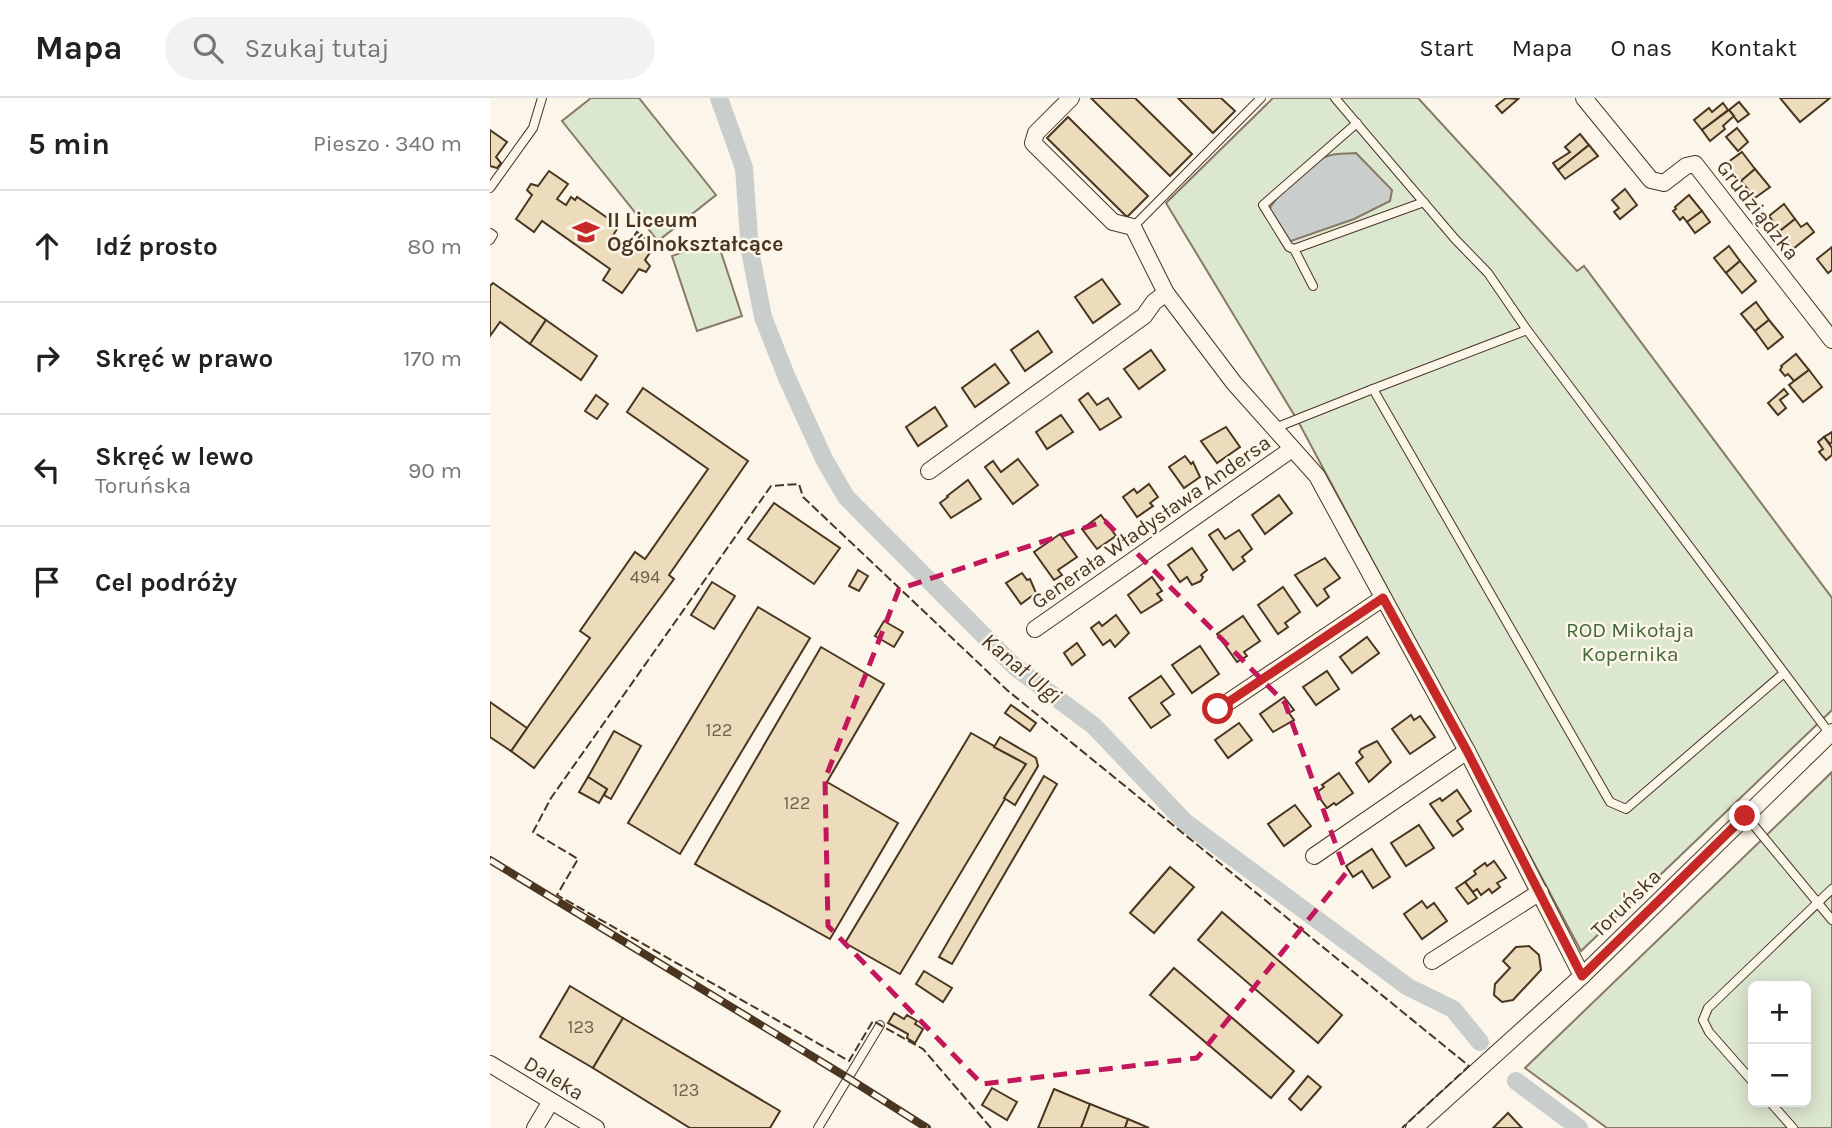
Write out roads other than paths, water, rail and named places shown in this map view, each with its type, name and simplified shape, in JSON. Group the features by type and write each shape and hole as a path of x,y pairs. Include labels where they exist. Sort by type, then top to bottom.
{"street":[{"path":"1071,98 1036,133 1033,143 1113,222 1133,227"},
{"name":"Grudziądzka","path":"1584,98 1651,180 1664,183 1686,166 1695,164 1832,340"},
{"name":"Generała Władysława Andersa","path":"1133,227 1166,293 1234,383 1317,476 1467,751 1582,976"},
{"path":"929,471 1144,316 1154,302 1166,293"},
{"name":"Generała Władysława Andersa","path":"1035,629 1292,449"},
{"path":"1218,709 1383,598"},
{"name":"Toruńska","path":"1414,1128 1582,976 1831,733"},
{"path":"1314,856 1467,751"},
{"path":"1432,961 1540,892"},
{"name":"Daleka","path":"490,1064 596,1128"},
{"path":"534,1128 551,1101"}],"lane":[{"path":"490,188 533,128 542,98"},
{"path":"1133,227 1261,98"},
{"path":"1335,98 1489,274 1527,330 1831,733"},
{"path":"1313,286 1294,250 1289,247 1263,205 1357,123"},
{"path":"1294,250 1424,202"},
{"path":"490,233 494,235 490,240"},
{"path":"1274,428 1527,330"},
{"path":"1373,390 1610,802 1626,809 1784,673"},
{"path":"1745,816 1832,920"},
{"path":"1748,1076 1709,1032 1703,1020 1708,1008 1832,889"},
{"path":"818,1128 880,1025"},
{"path":"1774,1107 1793,1128"}],"waterway":[{"name":"Kanał Ulgi","path":"719,98 744,168 750,251 763,317 824,459 846,497 1015,667 1094,726 1185,822 1408,987 1453,1009 1480,1042"},
{"name":"Kanał Ulgi","path":"1516,1081 1579,1128"}],"railway":[{"path":"490,860 927,1128"}],"place":[{"name":"II Liceum Ogólnokształcące","path":"586,232"}],"park label":[{"name":"ROD Mikołaja Kopernika","path":"1630,642"}]}
